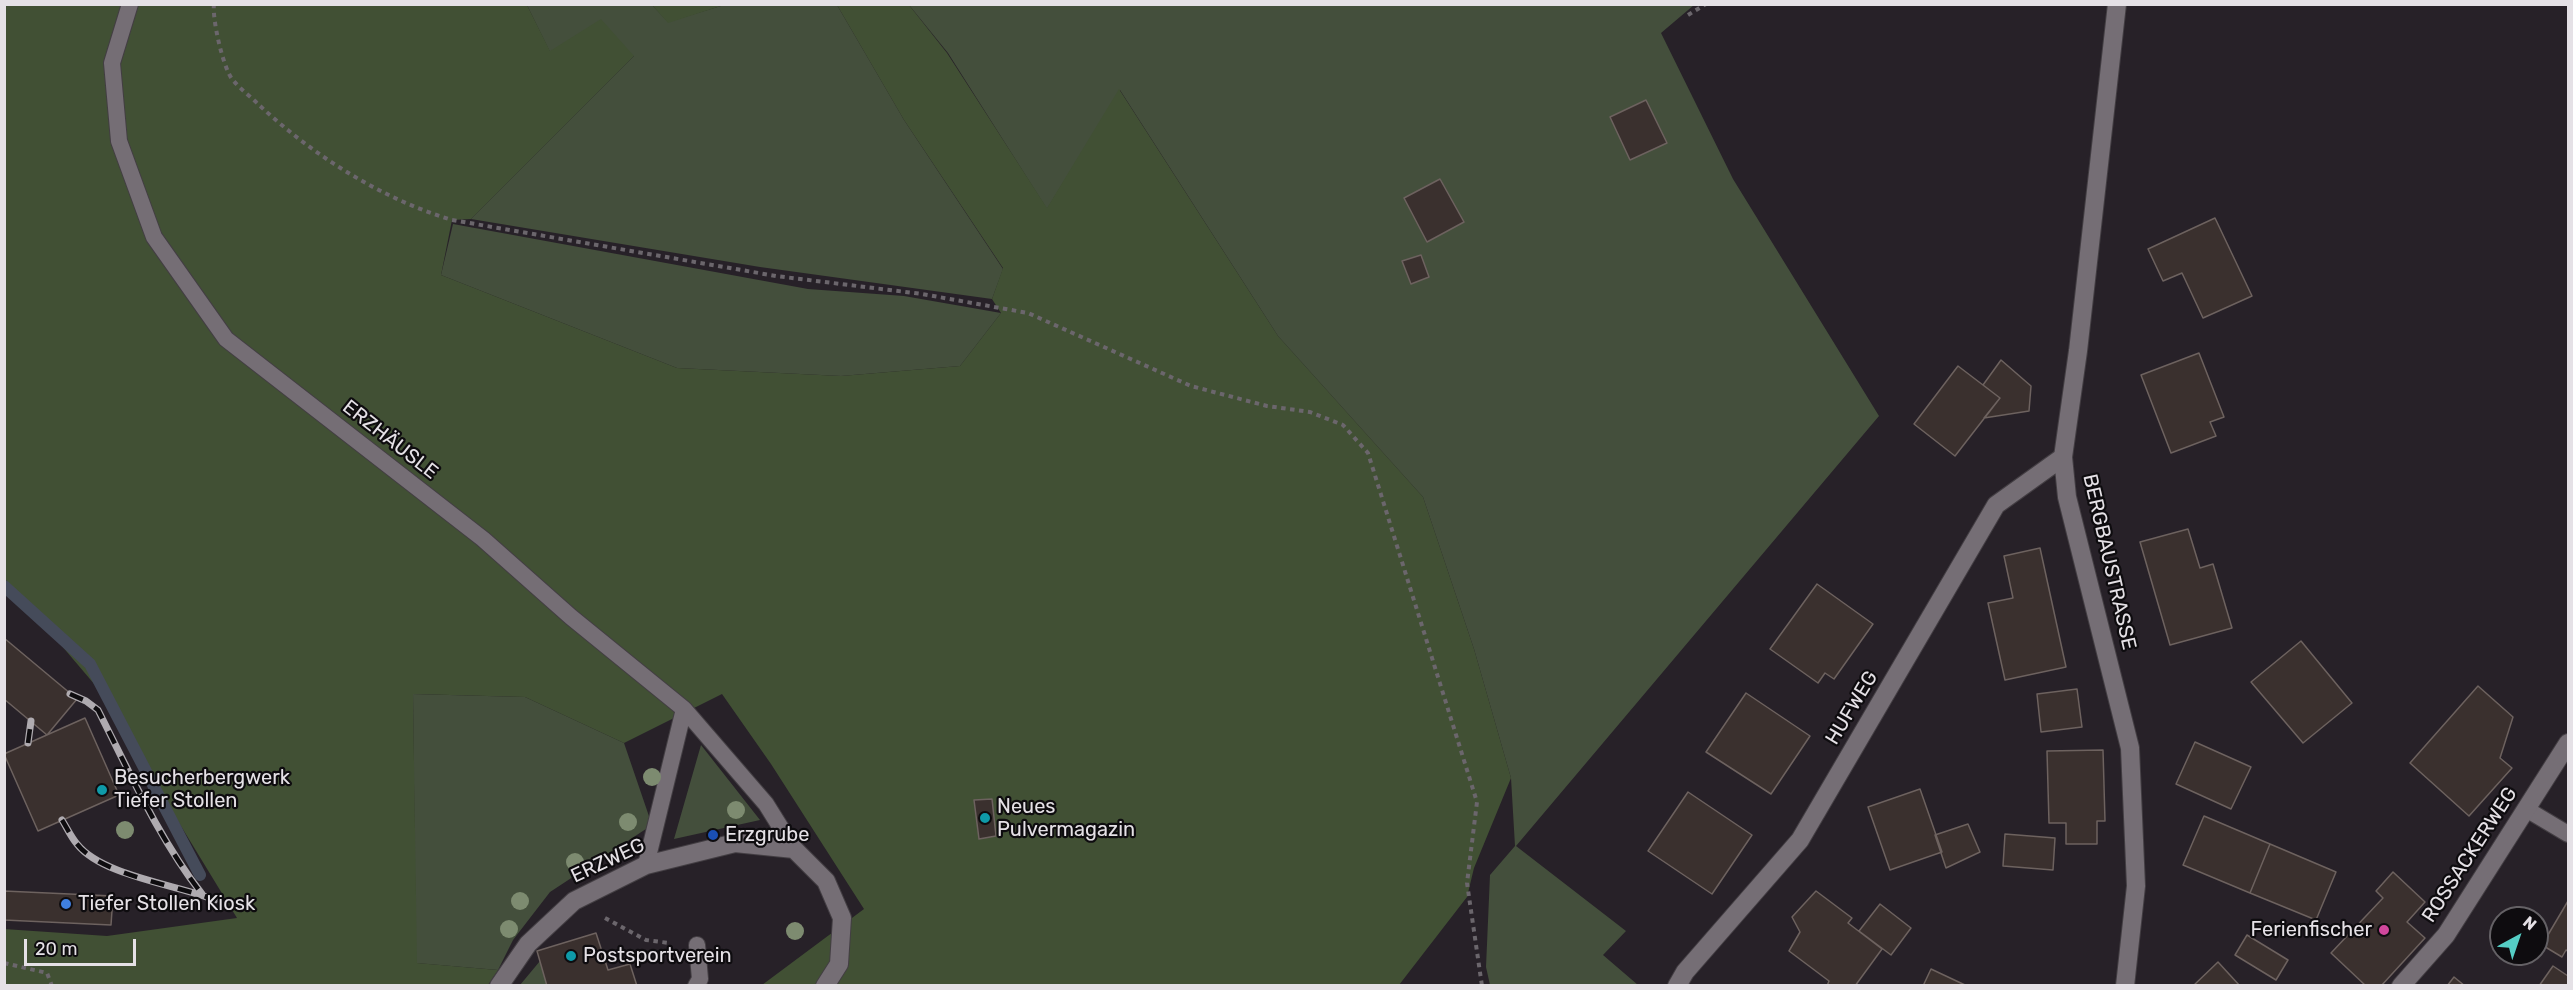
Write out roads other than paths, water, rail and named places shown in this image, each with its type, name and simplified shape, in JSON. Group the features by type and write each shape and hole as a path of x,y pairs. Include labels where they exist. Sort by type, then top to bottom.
{"street":[{"name":"BERGBAUSTRASSE","path":"2117,4 2078,351 2063,458 2067,497 2130,748 2136,886 2125,986"},
{"name":"HUFWEG","path":"1677,986 1685,972 1800,840 1996,504 2063,458"},
{"name":"ROSSACKERWEG","path":"2401,986 2446,935 2568,743"},
{"name":"ERZWEG","path":"499,986 528,944 574,901 646,865 735,843 794,849"},
{"path":"794,849 826,881 842,918 839,964 825,986"}],"lane":[{"name":"ERZHÄUSLE","path":"130,4 112,63 119,141 154,237 226,339 483,539 571,617 684,709 766,804 794,849"},
{"path":"646,865 684,709"},
{"path":"2526,809 2568,834"},
{"path":"696,986 700,979 697,945"}],"waterway":[{"path":"4,586 90,664 200,875"}],"railway":[{"path":"70,694 86,701 98,710 159,828 186,873 202,894"},
{"path":"28,743 31,721"},
{"path":"62,820 77,844 104,864 122,872 215,900"}],"place":[{"name":"Besucherbergwerk Tiefer Stollen","path":"102,790"},
{"name":"Neues Pulvermagazin","path":"985,818"},
{"name":"Erzgrube","path":"713,835"},
{"name":"Tiefer Stollen Kiosk","path":"66,904"},
{"name":"Ferienfischer","path":"2384,930"},
{"name":"Postsportverein","path":"571,956"}]}
